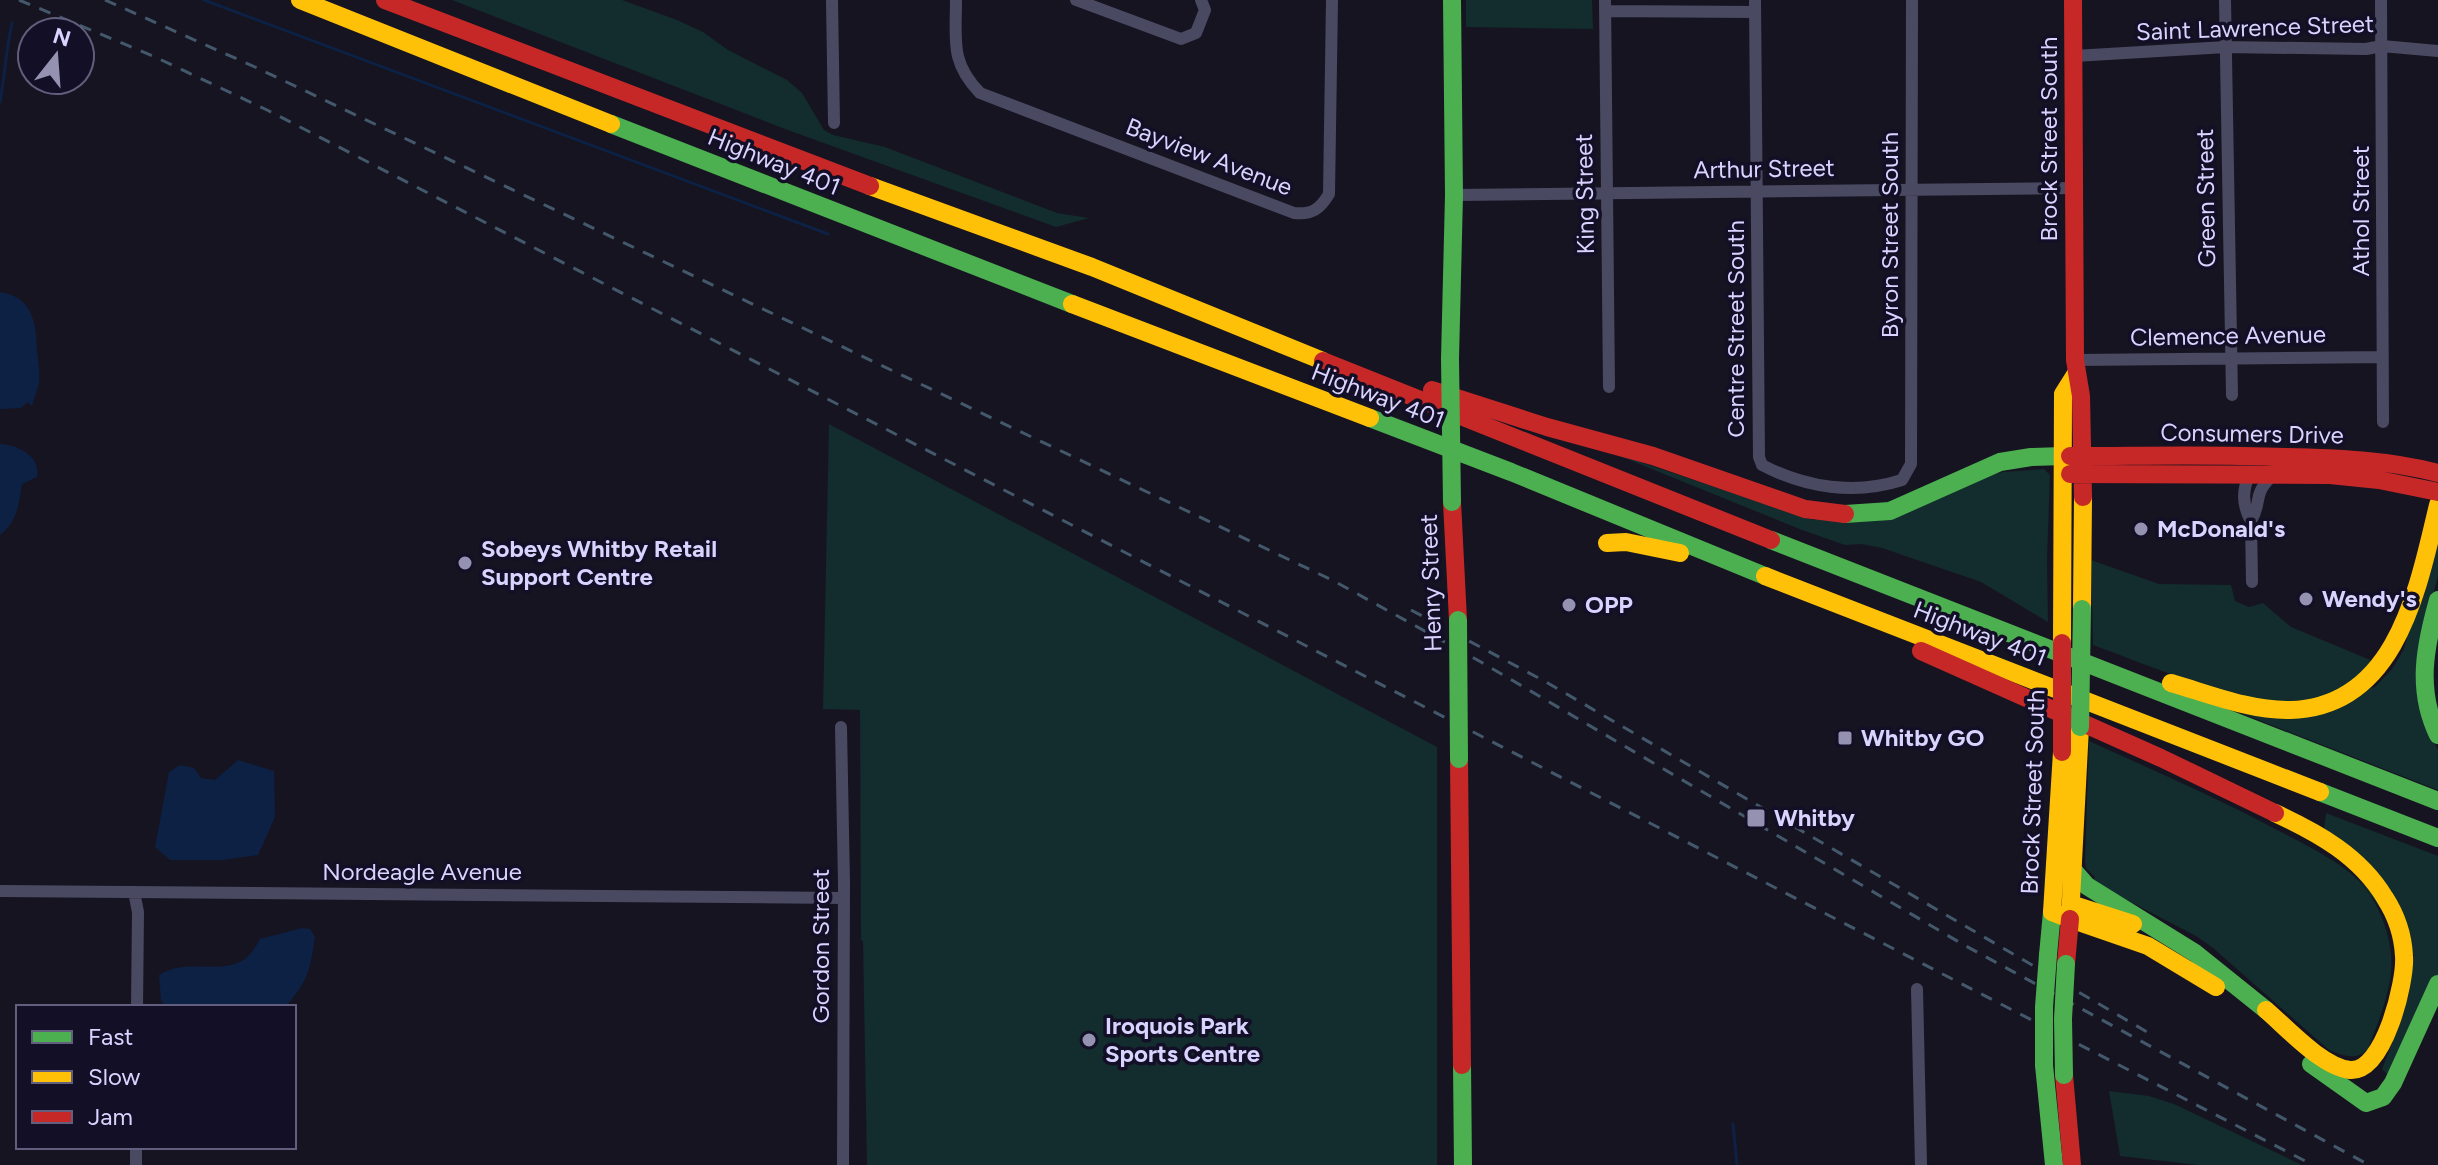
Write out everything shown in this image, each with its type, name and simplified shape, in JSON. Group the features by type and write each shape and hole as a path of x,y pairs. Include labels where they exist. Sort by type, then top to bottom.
{"main road":[{"name":"Highway 401","path":"300,0 856,221 1511,472 1739,566 2438,838"},
{"name":"Highway 401","path":"385,0 783,154 1092,267 1521,442 2438,801"},
{"name":"Henry Street","path":"1452,0 1454,195 1450,359 1458,620 1463,1165"},
{"name":"Brock Street South","path":"2072,1165 2064,1075 2066,964 2062,908 2070,756 2080,727 2082,609 2074,465 2063,394 2075,367 2073,0"},
{"path":"1092,267 1407,382 1547,427 1653,456 1822,513 1860,515 1890,511 2000,462 2031,457 2074,465"},
{"name":"Consumers Drive","path":"2074,465 2263,456 2410,465 2438,473"},
{"name":"Brock Street South","path":"2054,1165 2044,1065 2044,1007 2048,955 2073,870 2063,601 2074,465"},
{"name":"Consumers Drive","path":"2074,465 2379,480 2438,492"},
{"path":"1860,575 2120,667 2200,691 2275,709 2311,708 2346,696 2358,688 2391,653 2408,611 2438,505"},
{"path":"1607,543 1626,542 1739,566 1973,676 2105,732 2301,827 2348,854 2383,892 2395,916 2404,955 2397,1004 2370,1065 2362,1071 2353,1072 2323,1059 2218,971 2087,886 2073,870"},
{"path":"2438,600 2423,670 2426,709 2438,735"},
{"path":"2062,908 2175,941"},
{"path":"2062,908 2148,946 2198,974 2346,1091 2366,1103 2383,1097 2393,1083 2438,984"}],"street":[{"path":"832,0 834,123"},
{"name":"Bayview Avenue","path":"956,0 957,57 965,77 980,93 1294,213 1304,214 1322,206 1329,194 1332,0"},
{"path":"1076,0 1181,39 1196,33 1205,10 1201,0"},
{"name":"Byron Street South","path":"1762,465 1816,485 1850,489 1868,489 1902,480 1909,470 1912,0"},
{"name":"Green Street","path":"2225,0 2232,395"},
{"name":"Athol Street","path":"2381,0 2383,422"},
{"path":"1605,5 1755,6"},
{"name":"King Street","path":"1605,5 1609,387"},
{"name":"Centre Street South","path":"1755,6 1759,457 1762,465"},
{"name":"Saint Lawrence Street","path":"2074,56 2226,47 2366,49 2382,46 2438,51"},
{"name":"Arthur Street","path":"1454,195 2075,188"},
{"name":"Clemence Avenue","path":"2075,367 2232,358 2382,357"},
{"path":"2252,582 2251,521 2245,510 2244,488 2263,456"},
{"path":"2251,521 2259,491 2273,475"},
{"name":"Gordon Street","path":"841,727 843,1165"},
{"name":"Nordeagle Avenue","path":"0,891 844,898"},
{"path":"134,892 138,912 137,1005"},
{"path":"1917,989 1921,1165"}],"green space":[{"path":"452,0 622,0 703,32 728,50 787,80 802,93 824,130 833,135 885,147 1057,213 1089,218 1056,227 785,129"},
{"path":"1466,0 1592,0 1593,29 1466,27"},
{"path":"829,424 1437,747 1437,1165 867,1165 861,940 860,710 823,709"},
{"path":"1610,452 1814,520 2003,472 2044,469 2050,475 2048,622 1981,582 1882,548 1845,545 1802,530"},
{"path":"2438,534 2438,576 2420,642 2423,721 2438,750 2438,790 2243,714 2375,687 2403,651"},
{"path":"2091,560 2159,584 2231,585 2235,601 2249,607 2263,603 2291,627 2380,664 2330,698 2300,704 2241,696 2175,676 2093,645"},
{"path":"2089,741 2259,821 2343,867 2360,882 2381,916 2391,954 2388,990 2368,1049 2354,1056 2329,1050 2213,948 2092,882 2095,877 2086,868 2085,862"},
{"path":"2326,813 2438,856 2438,974 2390,1077 2382,1069 2402,1018 2414,955 2324,830"},
{"path":"2109,1091 2149,1096 2174,1104 2302,1165 2198,1165 2120,1156"}],"water":[{"path":"0,292 19,299 26,305 33,320 39,378 32,406 28,402 21,408 0,409"},
{"path":"0,444 27,453 35,463 37,477 22,484 14,519 0,535"},
{"path":"238,760 274,771 275,817 258,855 222,860 170,860 155,847 169,772 180,765 194,768 201,778 215,780"},
{"path":"302,928 310,929 315,937 307,975 287,1005 164,1005 159,975 181,967 235,964 247,957 260,939"}],"waterway":[{"path":"204,0 828,234"},
{"path":"0,102 12,23"},
{"path":"1733,1124 1737,1165"}],"railway":[{"path":"19,0 153,56 267,110 2313,1165"},
{"path":"105,0 255,67 1334,581 1481,662 1964,945 2369,1165"},
{"path":"1411,610 1546,682 2154,1036"}],"traffic: fast":[{"path":"1450,359 1454,195 1452,0"},
{"path":"611,124 1072,304"},
{"path":"1450,359 1452,502"},
{"path":"1370,418 1765,576"},
{"path":"1845,514 1890,511 2000,462 2064,456"},
{"path":"1771,540 2438,801"},
{"path":"2438,600 2429,634 2425,668 2427,701 2438,735"},
{"path":"2080,727 2082,609"},
{"path":"1458,620 1459,759"},
{"path":"2320,792 2438,838"},
{"path":"2073,870 2087,886 2195,953 2266,1010"},
{"path":"2048,955 2052,912"},
{"path":"2044,1065 2048,955"},
{"path":"2064,1075 2066,964"},
{"path":"2311,1064 2366,1103 2383,1097 2393,1083 2438,984"},
{"path":"1462,1065 1463,1165"},
{"path":"2044,1065 2054,1165"}],"traffic: slow":[{"path":"300,0 611,124"},
{"path":"870,186 1092,267 1323,361"},
{"path":"1072,304 1370,418"},
{"path":"2062,643 2063,394 2075,375"},
{"path":"2082,609 2083,497"},
{"path":"2171,683 2230,701 2275,710 2326,704 2355,688 2379,666 2397,638 2411,606 2438,505"},
{"path":"1607,543 1626,542 1680,553"},
{"path":"1765,576 2320,792"},
{"path":"2062,752 2052,912 2070,919 2080,727"},
{"path":"2266,1010 2305,1046 2328,1062 2350,1070 2362,1067 2383,1042 2397,1004 2404,968 2398,926 2375,883 2337,847 2275,813"},
{"path":"2071,904 2133,924"},
{"path":"2070,919 2148,946 2216,987"}],"traffic: jam":[{"path":"385,0 870,186"},
{"path":"2073,0 2075,360 2081,396 2083,497"},
{"path":"1323,361 1771,540"},
{"path":"1432,390 1547,427 1653,456 1805,509 1845,514"},
{"path":"2070,456 2324,458 2381,462 2438,473"},
{"path":"2070,474 2330,475 2379,480 2438,492"},
{"path":"1452,502 1458,620"},
{"path":"2062,643 2062,752"},
{"path":"1921,651 2161,758 2275,813"},
{"path":"1459,759 1462,1065"},
{"path":"2066,964 2070,919"},
{"path":"2064,1075 2072,1165"}],"place":[{"name":"McDonald's","path":"2141,529"},
{"name":"Sobeys Whitby Retail Support Centre","path":"465,563"},
{"name":"Wendy's","path":"2306,599"},
{"name":"OPP","path":"1569,605"},
{"name":"Whitby GO","path":"1845,738"},
{"name":"Whitby","path":"1756,818"},
{"name":"Iroquois Park Sports Centre","path":"1089,1040"}]}
